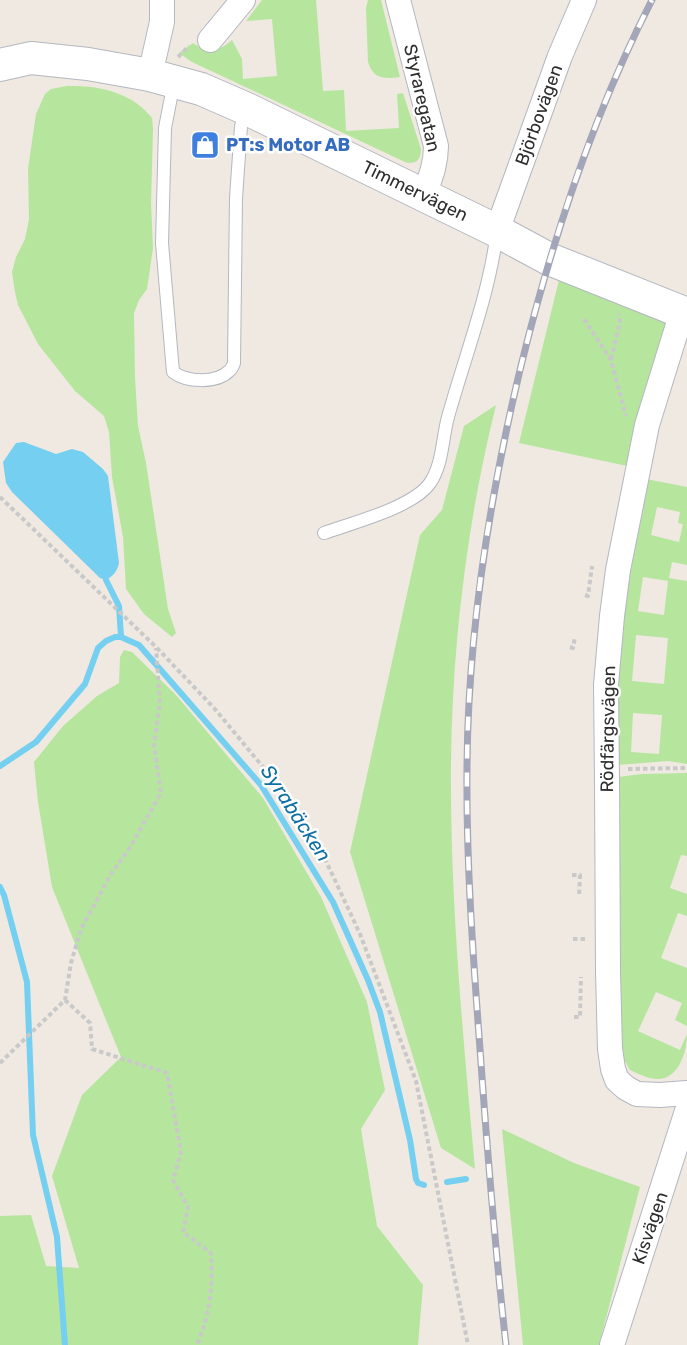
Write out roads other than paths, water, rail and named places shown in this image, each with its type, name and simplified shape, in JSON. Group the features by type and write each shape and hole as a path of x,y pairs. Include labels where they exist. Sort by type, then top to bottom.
{"street":[{"path":"162,0 162,78"},
{"path":"210,40 243,0"},
{"name":"Styraregatan","path":"398,0 436,146 432,178 423,195"},
{"name":"Björbovägen","path":"497,231 560,56 584,0"},
{"name":"Timmervägen","path":"0,65 31,58 88,64 162,78 201,89 247,109 497,231 549,259 685,313"},
{"name":"Rödfärgsvägen","path":"685,313 648,425 618,570 606,685 608,972 610,1049 613,1069 617,1080 637,1094 687,1093"},
{"name":"Kisvägen","path":"612,1345 678,1172 687,1111"}],"lane":[{"path":"162,78 165,128 162,243 170,321 170,353 173,372 181,378 197,381 218,377 229,372 234,363 236,198 241,126 247,109"},
{"path":"324,533 402,504 415,497 430,483 441,457 447,420 493,262 497,231"}],"water":[{"path":"24,442 56,454 72,449 83,452 108,476 119,563 111,577 106,580 100,578 12,492 6,483 3,462 16,443"}],"waterway":[{"path":"106,580 119,606 121,637"},
{"name":"Syrabäcken","path":"0,766 36,742 85,684 98,648 106,641 121,637 139,645 261,785 333,902 380,1012 410,1140 416,1179 418,1183 424,1185"},
{"path":"0,887 27,982 33,1135 57,1237 65,1345"},
{"path":"447,1182 466,1179"}],"railway":[{"path":"506,1345 485,1123 469,873 468,716 476,616 499,468 520,370 545,275 592,135 610,89 652,0"}],"place":[{"name":"PT:s Motor AB","path":"205,145"}]}
